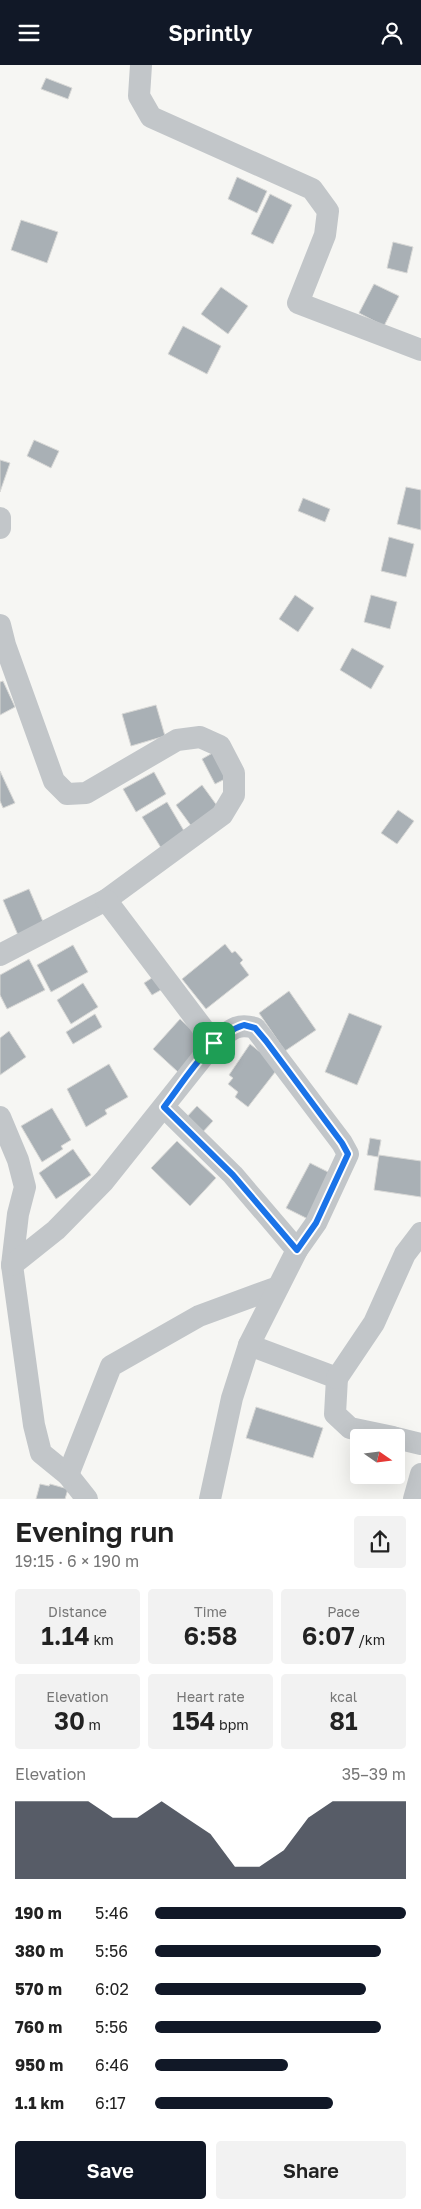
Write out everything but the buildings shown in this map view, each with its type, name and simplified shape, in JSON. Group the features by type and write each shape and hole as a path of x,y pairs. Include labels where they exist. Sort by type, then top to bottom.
{"street":[{"path":"140,65 139,96 151,117 312,189 328,211 325,235 298,303 421,350"},
{"path":"0,518 0,528"},
{"path":"0,625 5,645 54,781 67,795 86,793 177,740 200,737 220,745 234,773 234,795 222,815 106,900 0,955"},
{"path":"106,900 214,1043"},
{"path":"12,1265 56,1230 104,1181 214,1043 234,1028 244,1025 255,1028 336,1135 348,1154 316,1223 297,1250 248,1345 232,1398 210,1499"},
{"path":"164,1107 233,1175 297,1250"},
{"path":"0,1117 5,1142 18,1161 25,1187 18,1214 12,1265 33,1415 41,1453 68,1475 87,1499"},
{"path":"354,1429 350,1428 335,1414 337,1378 374,1323 405,1254 421,1233"},
{"path":"68,1475 111,1367 199,1316 278,1287"},
{"path":"248,1345 337,1378"},
{"path":"405,1440 421,1444"},
{"path":"414,1499 421,1474"}],"route":[{"path":"244,1025 255,1028 342,1143 348,1154 316,1223 297,1250 233,1175 164,1107 214,1043 234,1028 244,1025"}]}
